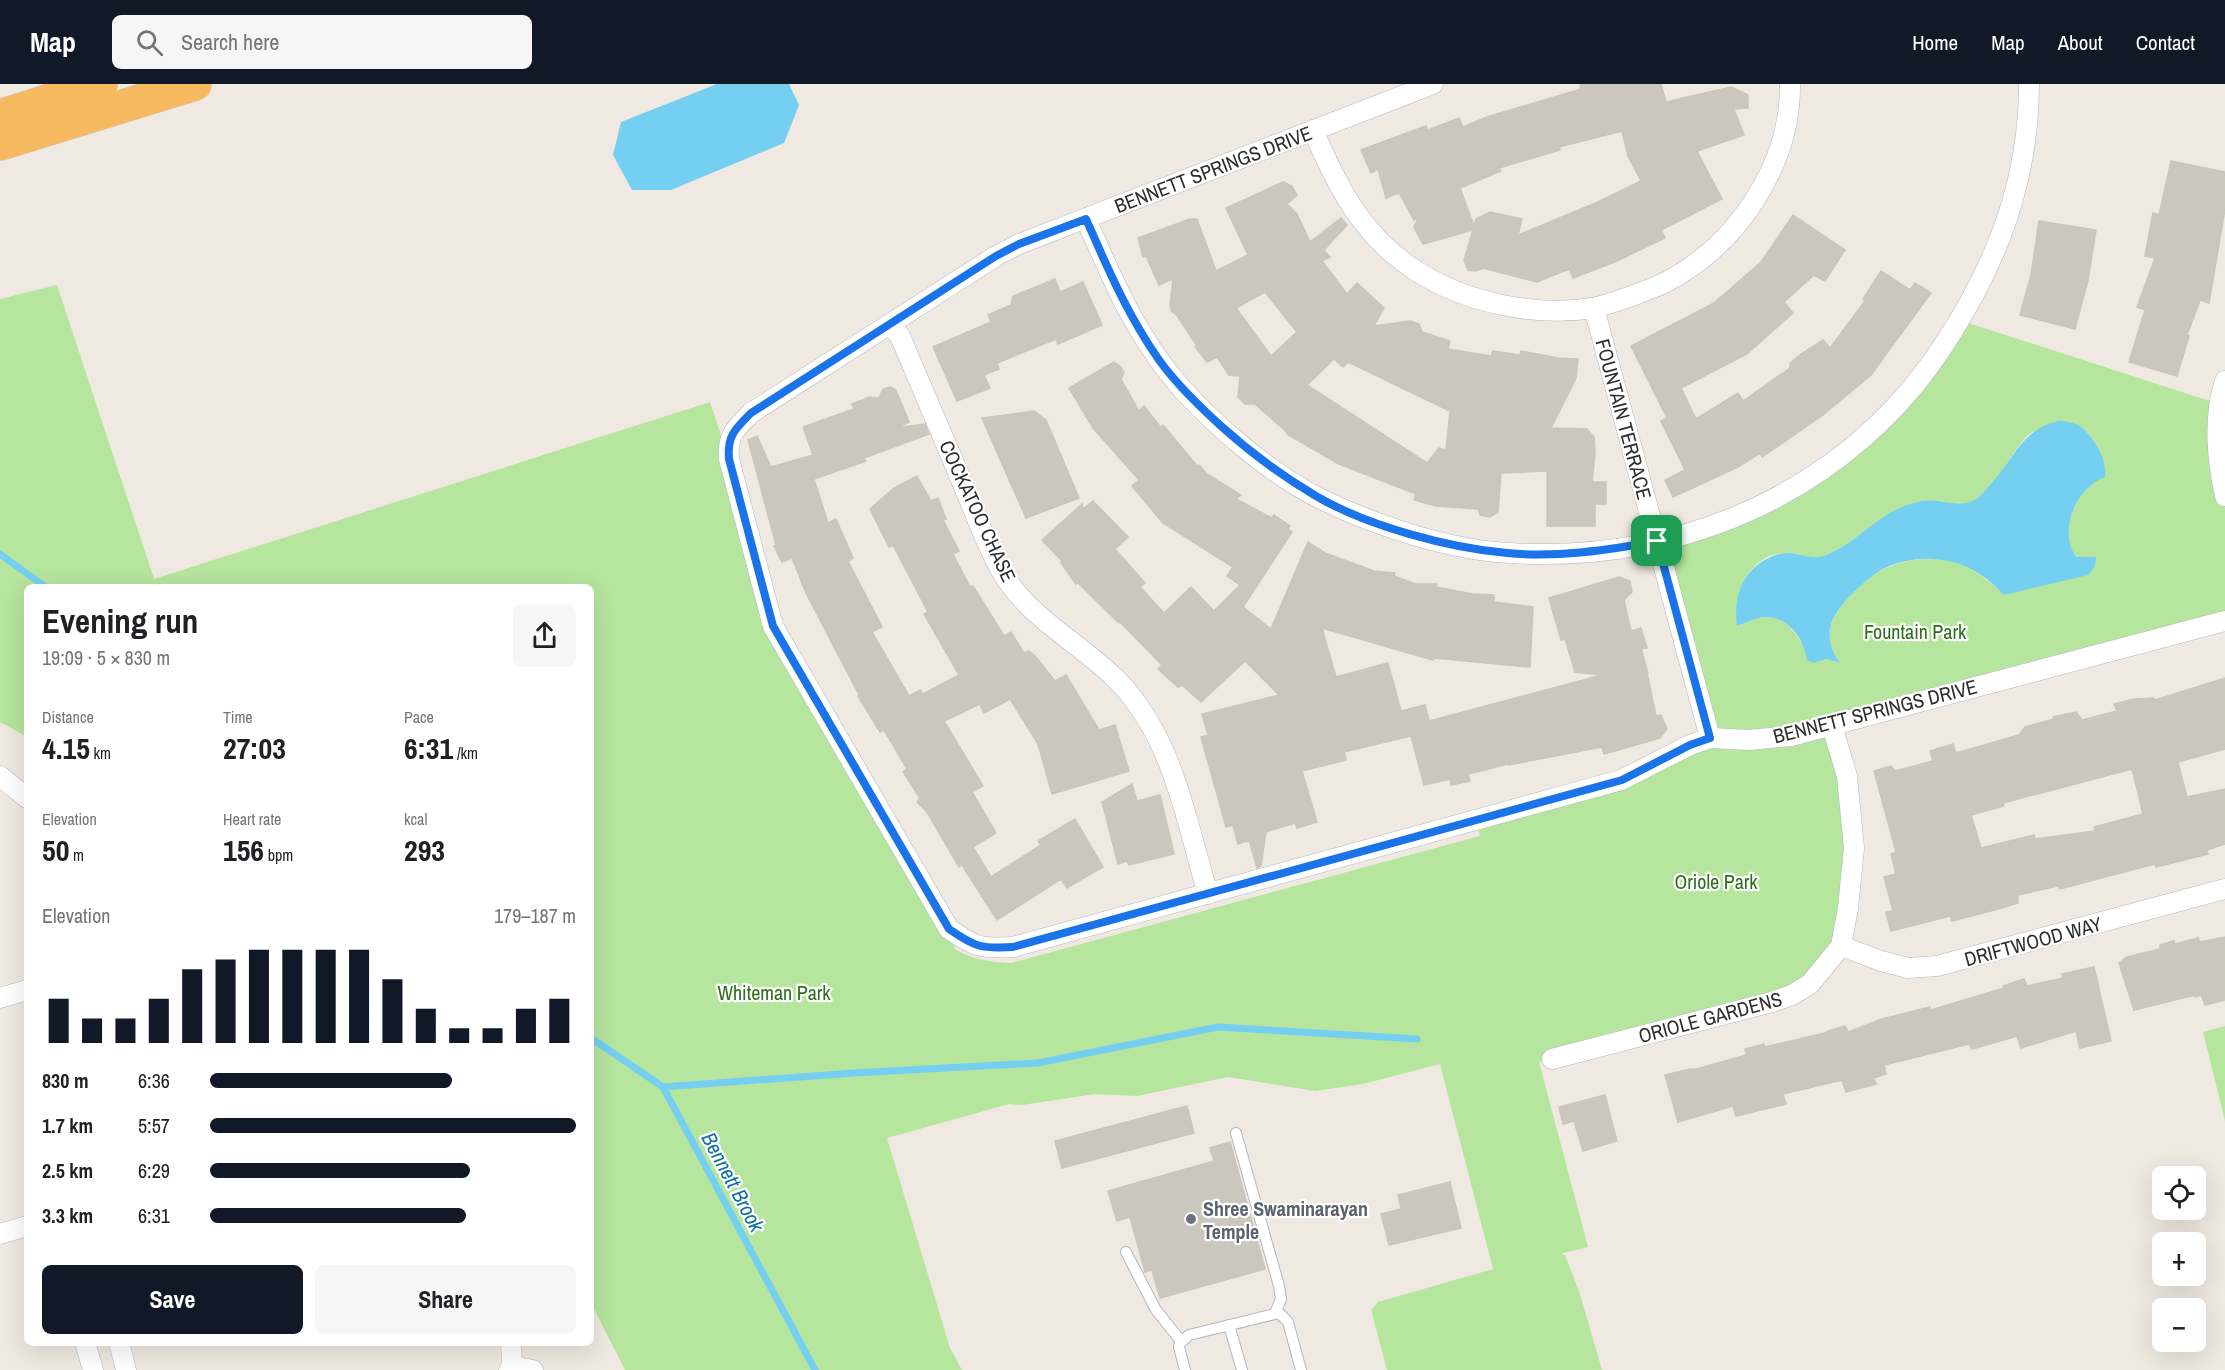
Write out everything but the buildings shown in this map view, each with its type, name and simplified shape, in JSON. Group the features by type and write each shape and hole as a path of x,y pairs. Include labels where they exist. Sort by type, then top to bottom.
{"highway":[{"path":"0,116 101,84"},
{"path":"0,144 195,84"}],"street":[{"name":"BENNETT SPRINGS DRIVE","path":"1433,84 1019,244 751,413 735,429 727,445 729,459 773,626 949,929 970,944 989,949 1013,947 1622,780 1690,745 1710,738 1749,740 1791,736 2225,621"},
{"path":"1312,130 1330,171 1348,203 1370,231 1393,254 1416,271 1467,296 1498,304 1533,309 1594,308 1666,282 1699,260 1731,232 1754,201 1772,169 1784,133 1790,84"},
{"path":"1086,219 1117,292 1160,361 1183,390 1240,443 1275,470 1318,498 1402,531 1439,541 1508,553 1623,548 1701,529 1745,514 1812,478 1868,434 1915,384 1934,360 1959,321 2004,231 2022,164 2029,84"},
{"name":"FOUNTAIN TERRACE","path":"1594,308 1710,738"},
{"name":"COCKATOO CHASE","path":"889,324 900,336 1004,574 1030,609 1054,626 1118,682 1138,705 1153,730 1173,771 1208,894"},
{"path":"2225,381 2217,416 2220,466 2225,496"},
{"path":"1832,726 1846,776 1854,848 1842,946"},
{"path":"0,776 24,796"},
{"name":"DRIFTWOOD WAY","path":"1842,946 1881,961 1908,968 1937,966 2225,889"},
{"name":"ORIOLE GARDENS","path":"1552,1059 1750,1009 1792,995 1810,984 1842,946"},
{"path":"0,998 24,991"},
{"path":"0,1234 24,1227"},
{"path":"86,1346 93,1370"},
{"path":"120,1346 126,1370"},
{"path":"511,1346 511,1368 533,1370"}],"lane":[{"path":"1236,1133 1279,1286 1280,1304 1275,1313"},
{"path":"1126,1252 1156,1310 1181,1341"},
{"path":"1185,1370 1179,1347 1181,1341 1189,1335 1279,1313 1288,1322 1301,1370"},
{"path":"1230,1325 1242,1370"}],"green space":[{"path":"57,285 154,579 710,402 729,459 765,602 949,929 955,949 975,958 1011,963 1480,836 1476,820 1621,780 1710,738 1657,541 1701,529 1844,454 1959,320 2219,404 2225,496 2225,621 1833,726 1847,776 1848,908 1822,970 1751,1009 1539,1062 1588,1247 1560,1254 1565,1255 1579,1291 1602,1370 1387,1370 1371,1310 1378,1302 1493,1269 1440,1064 1363,1084 1315,1091 1228,1077 1137,1096 1095,1094 1022,1105 1009,1104 887,1138 950,1348 962,1370 625,1370 594,1309 594,584 24,584 24,735 0,722 0,299","holes":["2058,421 2076,425 2094,440 2099,458 2098,480 2089,487 2076,504 2069,526 2069,537 2076,558 2095,557 1999,590 1969,568 1952,562 1928,559 1902,562 1866,580 1840,607 1830,628 1829,638 1839,663 1826,659 1814,663 1793,631 1780,620 1771,617 1760,618 1738,626 1736,614 1740,589 1746,577 1763,559 1787,553 1814,558 1825,556 1884,517 1907,505 1928,500 1955,503 1974,500 1990,487 2029,434"]},
{"path":"2225,1026 2225,1121 2203,1032"}],"water":[{"path":"717,84 789,84 799,105 784,143 671,190 632,190 613,155 621,122"},
{"path":"2058,421 2081,427 2099,449 2104,463 2105,477 2095,482 2078,500 2070,523 2069,535 2076,557 2096,557 2095,566 2088,575 2004,595 1981,575 1953,562 1921,559 1892,565 1879,571 1865,582 1836,614 1830,632 1830,642 1840,663 1826,659 1814,663 1807,660 1798,637 1780,620 1764,617 1737,626 1738,595 1741,586 1746,577 1760,563 1785,553 1825,556 1854,539 1883,517 1906,505 1928,500 1961,503 1974,500 1991,484 2026,438 2035,431"}],"waterway":[{"name":"Bennett Brook","path":"0,554 41,584"},
{"path":"663,1087 1038,1063 1218,1027 1417,1039"},
{"name":"Bennett Brook","path":"594,1040 663,1087 815,1370"}],"place":[{"name":"Shree Swaminarayan Temple","path":"1191,1219"}],"route":[{"path":"1086,219 1117,292 1160,361 1183,390 1240,443 1275,470 1318,498 1393,528 1429,539 1481,550 1537,554 1623,548 1657,541 1710,738 1690,745 1622,780 1013,947 989,949 970,944 949,929 773,626 765,602 727,445 735,429 751,413 996,256 1019,244 1086,219"}],"park label":[{"name":"Fountain Park","path":"1915,631"},
{"name":"Oriole Park","path":"1716,881"},
{"name":"Whiteman Park","path":"774,992"}]}
